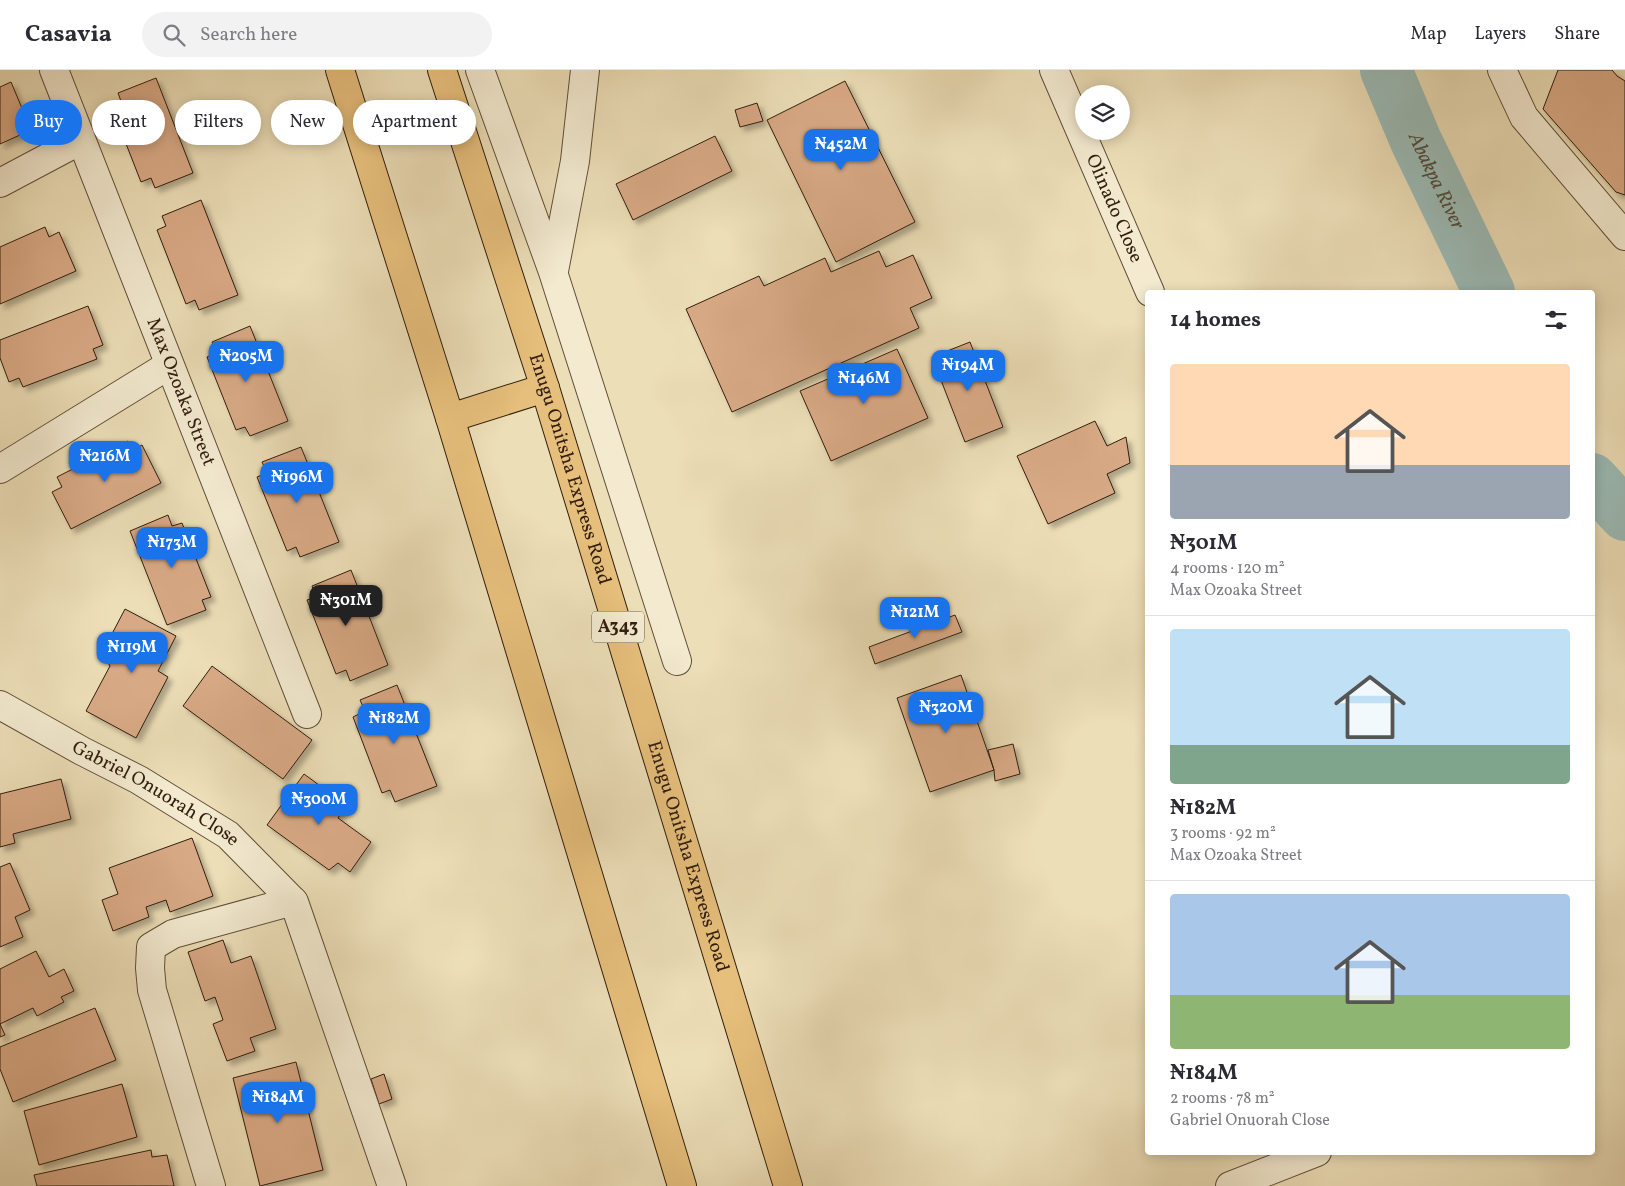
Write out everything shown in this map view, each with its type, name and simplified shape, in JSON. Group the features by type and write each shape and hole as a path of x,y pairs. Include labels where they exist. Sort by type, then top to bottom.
{"highway":[{"path":"340,70 450,418 682,1186"},
{"name":"Enugu Onitsha Express Road","path":"442,70 545,388 788,1186"},
{"path":"450,418 545,388"}],"street":[{"name":"Max Ozoaka Street","path":"54,70 66,100"},
{"path":"480,70 553,272 677,661"},
{"path":"553,272 574,161 585,70"},
{"name":"Olinado Close","path":"1054,70 1149,290"},
{"path":"1502,70 1524,117 1625,236"},
{"name":"Max Ozoaka Street","path":"82,143 306,714"},
{"path":"0,183 72,145"},
{"path":"0,469 170,365"},
{"name":"Gabriel Onuorah Close","path":"0,705 82,752 139,780 228,835 293,902"},
{"path":"211,1186 152,990 151,947 173,934 293,902 392,1186"},
{"path":"1230,1186 1309,1155"}],"building":[{"path":"1558,70 1612,70 1625,81 1625,195 1616,192 1543,109"},
{"path":"156,78 165,100 121,100 118,93"},
{"path":"845,81 915,222 836,262 767,120"},
{"path":"11,82 18,100 15,100 15,137 0,144 0,87"},
{"path":"165,101 175,127 175,145 182,145 193,173 155,188 151,178 141,182 126,145 165,145"},
{"path":"757,103 763,121 740,127 735,110"},
{"path":"715,136 732,171 633,220 616,184"},
{"path":"201,200 238,295 199,310 195,300 186,304 157,230 166,226 162,216"},
{"path":"45,227 49,237 59,232 76,271 0,304 0,247"},
{"path":"879,251 886,267 913,255 932,298 910,308 919,328 732,412 686,309 759,276 764,286 825,258 831,272"},
{"path":"88,306 103,345 93,349 97,359 23,387 19,378 9,382 0,358 0,340"},
{"path":"250,326 288,421 250,436 245,427 236,430 207,357 216,353 212,342"},
{"path":"970,342 1003,427 965,442 932,357"},
{"path":"897,349 928,418 831,461 800,391"},
{"path":"1095,421 1107,446 1126,437 1130,463 1107,474 1115,493 1048,524 1017,456"},
{"path":"128,441 133,450 142,445 161,483 71,529 52,492 62,487 57,477"},
{"path":"301,447 339,542 300,557 296,547 287,551 257,477 267,473 262,462"},
{"path":"168,515 172,526 182,523 211,597 202,600 206,610 167,625 130,531"},
{"path":"351,570 388,665 350,681 346,670 336,674 307,600 316,597 312,586"},
{"path":"125,609 176,636 158,671 168,677 136,738 86,711 110,666 102,653"},
{"path":"955,615 962,632 875,664 869,647"},
{"path":"212,666 312,740 283,779 183,706"},
{"path":"961,675 994,770 930,792 897,698"},
{"path":"397,685 437,786 395,802 390,790 382,793 353,717 365,711 360,700"},
{"path":"1013,744 1020,774 995,781 988,750"},
{"path":"304,774 346,805 338,818 371,842 350,872 338,863 329,870 267,825"},
{"path":"61,779 71,819 13,834 15,843 0,847 0,794"},
{"path":"192,838 213,896 170,912 166,900 146,907 149,917 113,931 102,900 118,894 109,868"},
{"path":"10,863 30,910 15,917 23,937 0,947 0,867"},
{"path":"223,940 231,963 251,956 276,1029 250,1038 255,1051 227,1061 213,1024 223,1020 215,997 205,1001 188,952"},
{"path":"36,951 49,977 64,969 74,991 61,997 64,1002 37,1016 33,1008 0,1024 0,969"},
{"path":"95,1008 116,1060 13,1102 0,1069 0,1047"},
{"path":"0,1024 5,1035 0,1037"},
{"path":"296,1062 323,1170 260,1186 233,1078"},
{"path":"384,1074 392,1099 379,1104 371,1079"},
{"path":"122,1084 137,1137 39,1165 24,1111"},
{"path":"151,1150 152,1157 167,1155 174,1186 37,1186 34,1175"}],"waterway":[{"name":"Abakpa River","path":"1386,70 1416,141 1488,290"},
{"name":"Abakpa River","path":"1595,482 1625,515"}]}
